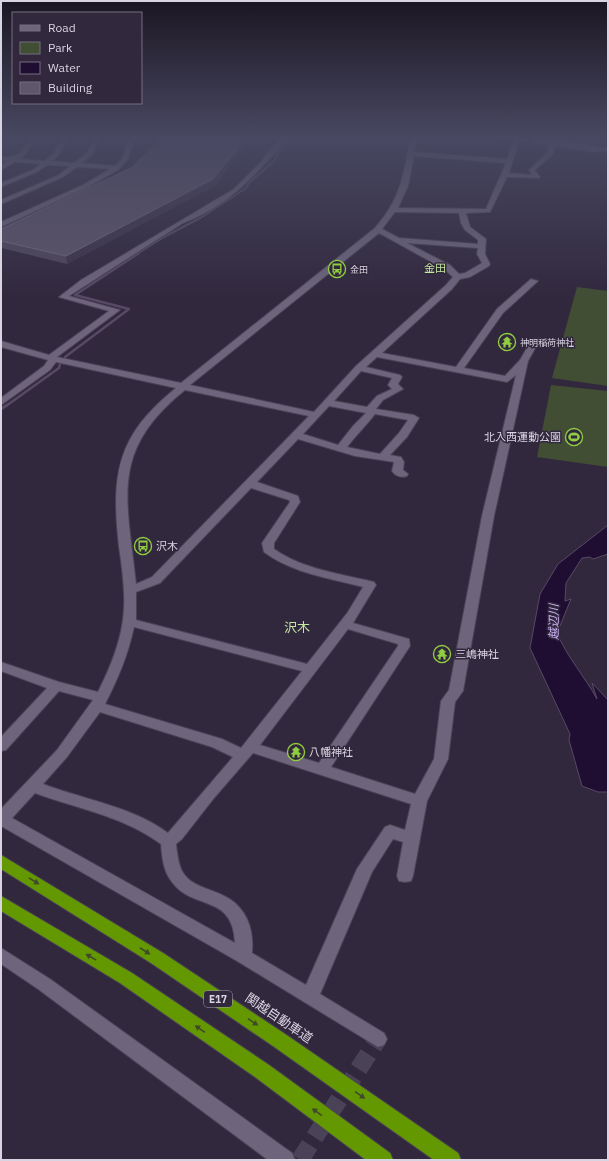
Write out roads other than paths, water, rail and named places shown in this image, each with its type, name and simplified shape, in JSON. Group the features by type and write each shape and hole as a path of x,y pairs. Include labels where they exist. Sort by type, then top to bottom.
{"highway":[{"name":"関越自動車道","path":"1,861 156,958 280,1040 451,1160"},
{"path":"1,903 126,978 262,1071 382,1160"}],"street":[{"path":"2,201 28,190"},
{"path":"1,225 75,190"},
{"path":"1,402 47,368 52,359 116,310 63,297 84,282 180,222 192,218 236,190"},
{"path":"378,1039 243,956 1,819 60,756 98,702 118,658 129,622 130,590 120,498 120,482 126,457 135,438 150,418 184,386 378,230 395,210 403,190"},
{"path":"395,210 462,212 488,211 498,190"},
{"path":"2,201 38,208"},
{"path":"130,590 156,580 316,415 359,368 449,287 456,277 466,275 486,264 481,254 482,239 469,232 464,222 462,212"},
{"path":"378,230 447,267 454,272 456,277"},
{"path":"397,240 481,246"},
{"path":"458,369 500,311 534,282"},
{"path":"375,354 507,379 524,361 534,343 541,341"},
{"path":"1,344 52,359 316,415"},
{"path":"405,876 419,801 441,759 448,701 456,691 488,516 524,361"},
{"path":"341,448 356,428 362,425 380,398 398,389 393,385 397,377 359,368"},
{"path":"327,403 371,412 414,418 403,435 382,458"},
{"path":"296,435 382,458 397,459 399,462 397,470 403,474"},
{"path":"168,841 177,835 209,794 247,751 353,614 370,585 313,571 274,555 268,550 268,543 295,502 294,498 264,490 249,483"},
{"path":"129,622 310,669"},
{"path":"322,770 404,646 404,642 344,624"},
{"path":"1,666 98,702 217,743 322,770 419,801"},
{"path":"1,746 56,686"},
{"path":"33,786 119,814 158,832 168,841 172,868 184,884 232,907 239,918 246,941 243,956"},
{"path":"310,996 365,869 390,831 411,839"},
{"path":"1,955 44,984 285,1160"}],"water":[{"name":"越辺川","path":"608,525 608,554 593,559 590,557 582,558 566,583 565,601 571,599 557,633 561,642 597,699 592,683 608,700 608,792 598,792 582,786 569,740 570,734 530,648 540,594 558,564"}],"waterway":[{"path":"137,254 164,237 202,217 243,190"},
{"path":"65,357 129,309 75,295 139,253"},
{"path":"6,406 59,368 60,364"},
{"path":"1,409 7,405"}],"tunnel":[{"path":"300,1160 378,1039"}],"place":[{"name":"金田","path":"337,269"},
{"name":"神明稲荷神社","path":"507,342"},
{"name":"北入西運動公園","path":"574,437"},
{"name":"沢木","path":"143,546"},
{"name":"三嶋神社","path":"442,654"},
{"name":"八幡神社","path":"296,752"}],"district":[{"name":"金田","path":"435,268"},
{"name":"沢木","path":"297,627"}]}
